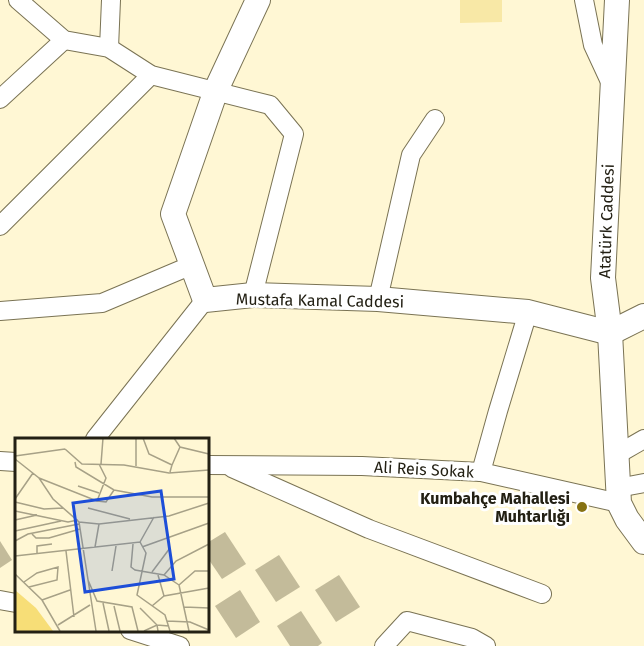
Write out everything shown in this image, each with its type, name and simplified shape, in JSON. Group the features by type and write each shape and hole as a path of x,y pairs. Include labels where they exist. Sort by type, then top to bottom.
{"street":[{"path":"18,0 64,40 109,48 151,75 270,105 294,134 254,295"},
{"path":"109,48 111,0"},
{"path":"97,438 204,300 173,214 216,90 258,0"},
{"path":"584,0 593,45 612,87"},
{"name":"Atatürk Caddesi","path":"617,0 603,278 610,333 618,454 627,507"},
{"path":"0,99 64,40"},
{"path":"0,226 151,75"},
{"path":"378,299 411,155 435,119"},
{"path":"0,311 102,303 192,265"},
{"name":"Mustafa Kamal Caddesi","path":"204,300 254,295 378,299 528,312 610,333"},
{"path":"481,472 528,312"},
{"path":"610,333 644,316"},
{"path":"618,454 644,439"},
{"path":"0,461 15,462"},
{"name":"Ali Reis Sokak","path":"216,465 362,466 481,472 627,507"},
{"name":"Ali Reis Sokak","path":"216,465 369,529 542,594"},
{"path":"644,483 627,507 644,542"},
{"path":"0,600 15,603"},
{"path":"384,646 407,621 476,643"},
{"path":"133,631 180,646"}],"shaded area":[{"path":"460,0 502,0 502,22 460,23"}],"building":[{"path":"225,532 246,564 222,579 208,558 208,542"},
{"path":"0,541 12,560 0,568"},
{"path":"279,555 300,587 276,602 255,570"},
{"path":"339,575 360,607 336,622 315,590"},
{"path":"240,590 260,622 236,638 215,606"},
{"path":"301,611 322,643 318,646 290,646 277,626"}],"place":[{"name":"Kumbahçe Mahallesi Muhtarlığı","path":"582,507"}]}
